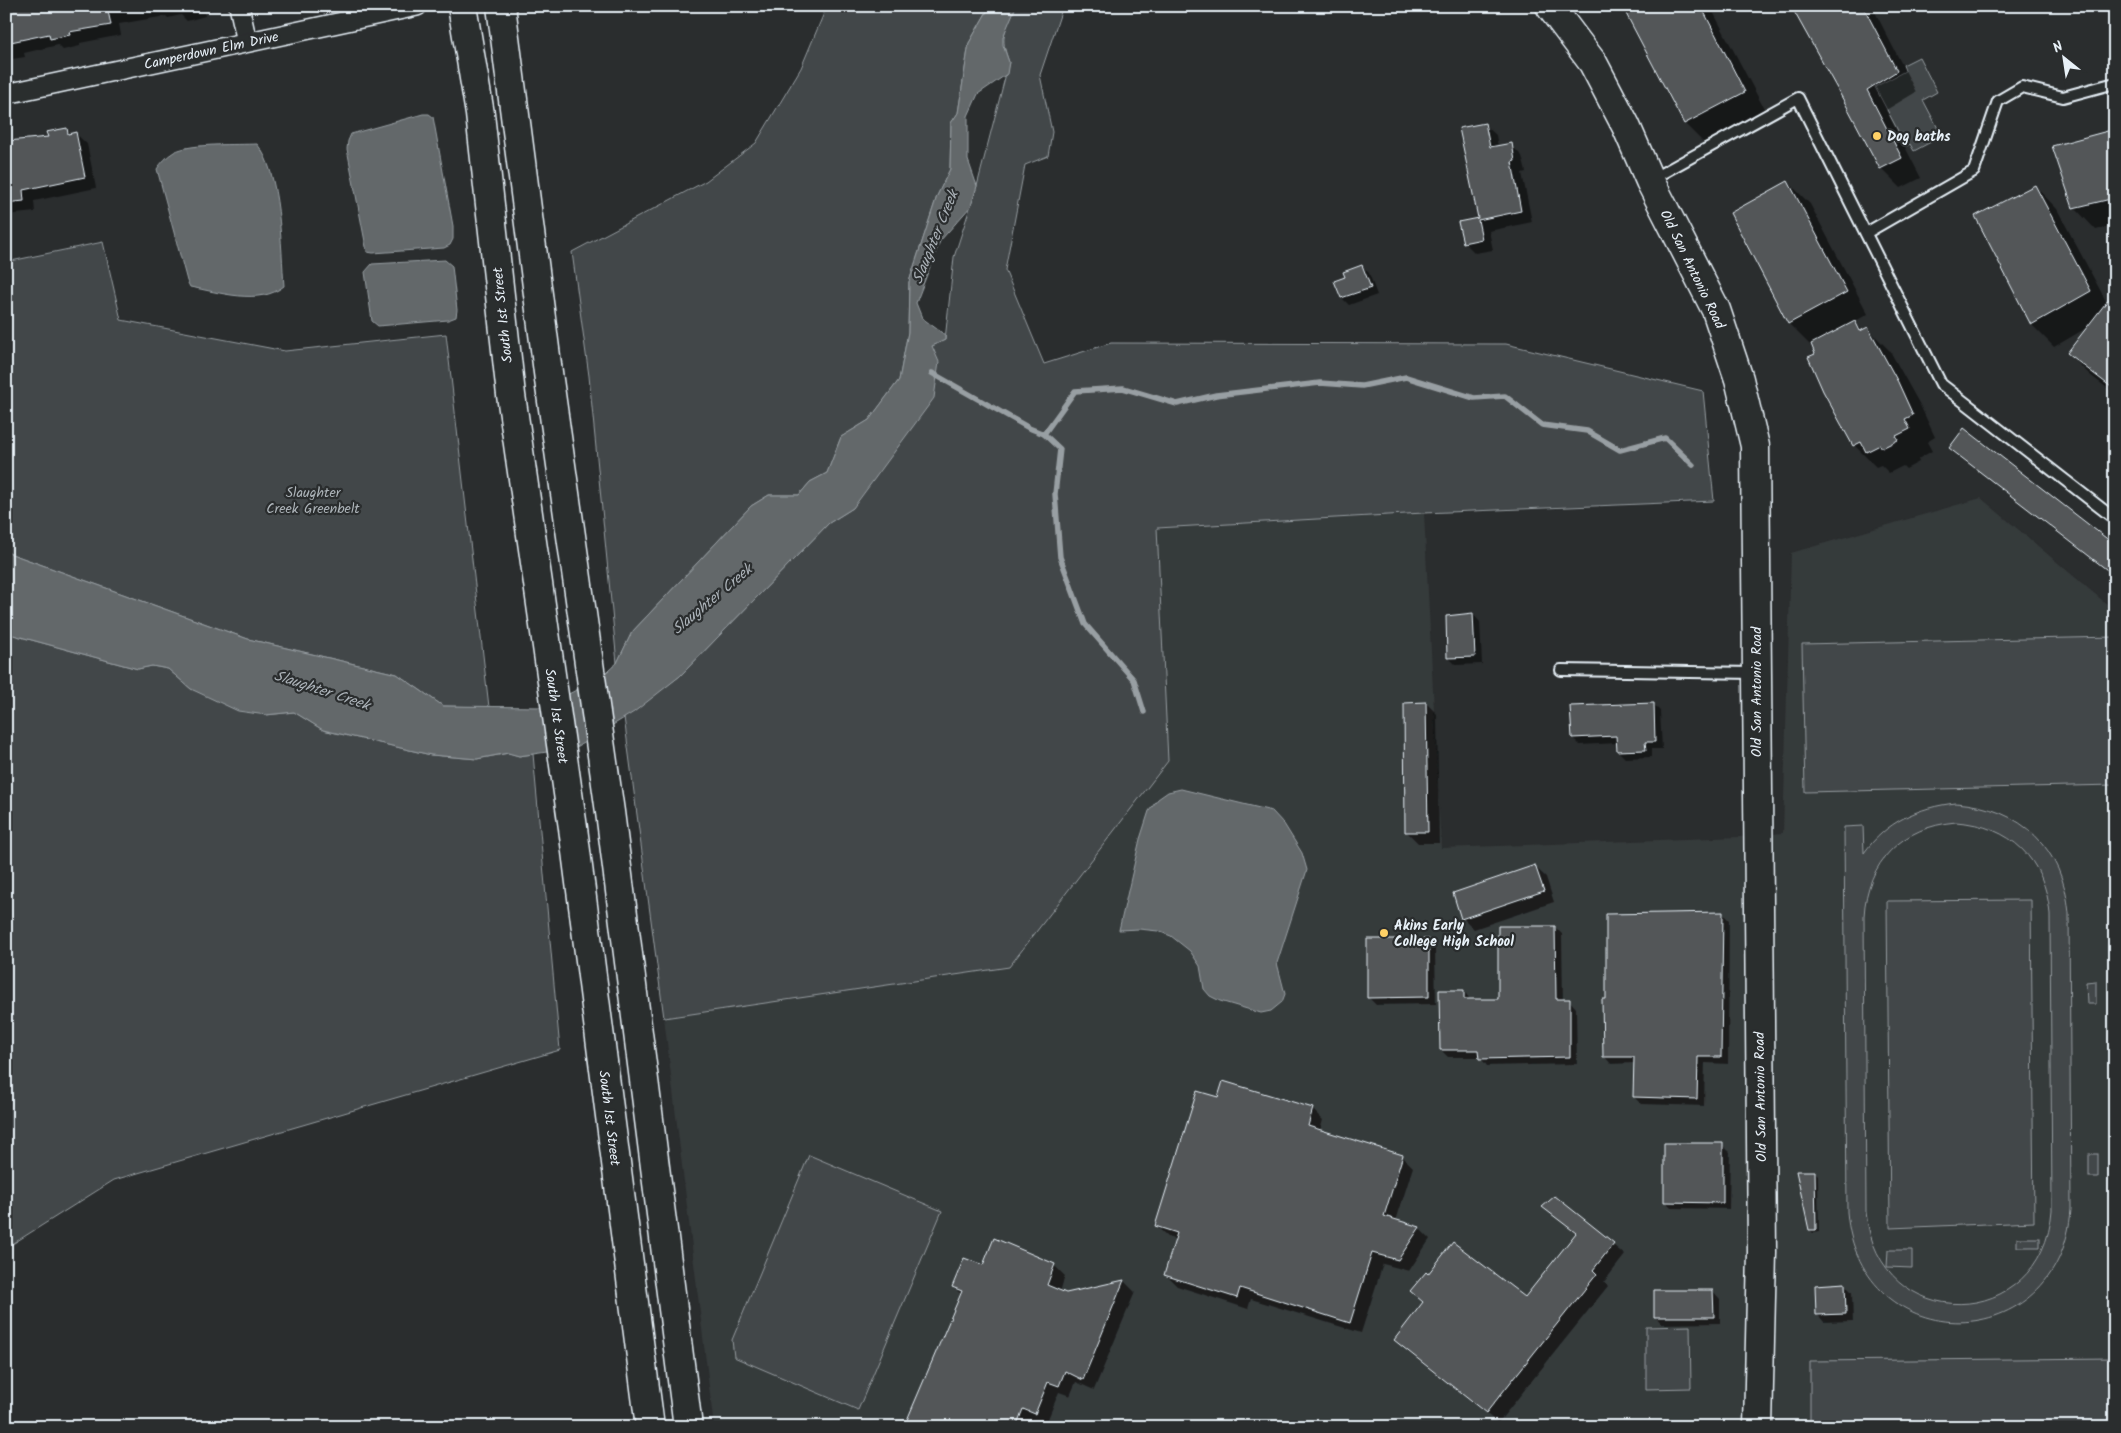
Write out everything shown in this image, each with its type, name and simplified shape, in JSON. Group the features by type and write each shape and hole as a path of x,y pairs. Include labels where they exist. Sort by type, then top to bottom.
{"main road":[{"name":"South 1st Street","path":"462,6 480,114 511,396 573,828 650,1427"},
{"path":"501,6 549,380 610,812 688,1427"},
{"name":"Old San Antonio Road","path":"1550,6 1593,64 1626,126 1650,180 1716,310 1739,379 1755,446 1762,1252 1758,1427"}],"street":[{"path":"239,6 247,42"},
{"name":"Camperdown Elm Drive","path":"6,94 417,6"}],"lane":[{"path":"1866,233 1974,171 1998,101 2022,87 2063,97 2115,83"},
{"path":"1650,180 1798,98 1941,384 2115,519"},
{"path":"1561,670 1756,673"}],"shaded area":[{"name":"Akins Early College High School","path":"1981,498 2115,611 2115,1427 714,1427 664,1018 624,717 680,676 804,547 1424,513 1441,848 1739,837 1783,833 1791,553"}],"green space":[{"path":"827,6 990,6 969,43 958,113 951,123 950,169 937,196 909,282 908,332 899,380 869,420 841,437 827,473 810,482 799,495 769,495 751,506 632,632 617,663 589,376 572,252 706,181 756,143 801,68"},
{"path":"1016,6 1063,6 1040,75 1052,132 1048,156 1025,165 1005,270 1044,364 1111,343 1506,344 1703,391 1714,501 1424,513 1157,528 1168,761 1009,967 664,1018 624,717 680,676 829,523 853,508 932,346 945,340 954,257 977,186 1009,62 1004,39 1006,28"},
{"path":"1919,57 1937,92 1923,100 1942,136 1914,151 1910,144 1906,146 1875,87 1905,71 1903,65"},
{"name":"Slaughter Creek Greenbelt","path":"103,242 121,320 285,351 446,334 489,707 443,706 397,674 248,639 6,552 6,262"},
{"path":"6,633 138,669 152,666 168,669 191,689 266,715 294,712 323,730 431,755 477,759 509,753 519,756 533,754 560,1050 114,1180 6,1248 6,1065 11,1042 6,1035"},
{"path":"2115,637 2115,785 1805,792 1802,644"},
{"path":"1956,803 1980,806 2001,813 2035,835 2048,851 2058,869 2065,890 2069,913 2071,1209 2059,1258 2034,1293 1999,1314 1960,1322 1921,1315 1886,1295 1860,1260 1847,1212 1844,827 1863,826 1864,853 1882,833 1904,818 1916,812","holes":["1956,822 1993,830 2009,838 2022,849 2033,862 2047,894 2050,914 2052,1210 2042,1250 2021,1280 1992,1297 1960,1304 1928,1298 1899,1281 1877,1253 1866,1212 1864,916 1872,879 1880,863 1904,839 1919,831 1937,825"]},
{"path":"2031,900 2034,1222 1890,1228 1887,901"},
{"path":"2096,981 2096,1004 2087,1004 2086,982"},
{"path":"2089,1154 2098,1154 2098,1177 2089,1177"},
{"path":"809,1155 942,1211 858,1410 734,1357 732,1340"},
{"path":"2017,1238 2040,1238 2040,1247 2017,1247"},
{"path":"1888,1250 1912,1250 1912,1268 1887,1267"},
{"path":"1690,1326 1691,1388 1646,1389 1646,1327"},
{"path":"2115,1358 2115,1427 1810,1427 1810,1361"}],"water":[{"name":"Slaughter Creek","path":"990,6 1016,6 1003,37 1003,45 1009,62 1007,74 978,94 968,116 968,160 977,186 971,206 940,241 916,303 922,318 945,335 945,340 932,346 939,362 934,398 853,508 829,523 680,676 634,712 575,748 519,756 508,753 477,759 431,755 323,730 294,712 266,715 238,711 191,689 168,669 152,666 138,669 6,633 6,552 248,639 397,674 443,706 544,707 601,677 617,663 632,632 751,506 769,495 799,495 810,482 827,473 841,437 869,420 899,380 908,332 909,282 937,196 950,169 951,123 958,113 969,43"},
{"path":"429,114 433,117 453,226 453,239 450,245 444,248 367,252 347,149 348,141 351,134"},
{"path":"257,144 265,157 275,191 284,286 274,292 251,296 238,296 190,287 157,169 169,156 181,149 202,146"},
{"path":"445,260 452,266 457,310 456,317 448,320 378,326 372,321 365,272 372,264"},
{"path":"1181,789 1272,811 1284,824 1302,853 1307,870 1277,963 1285,994 1282,1002 1271,1011 1261,1013 1220,1001 1210,996 1204,989 1200,966 1190,951 1171,936 1158,931 1139,929 1119,930 1140,839 1149,811 1158,799 1168,792"}],"building":[{"path":"6,6 107,6 111,25 69,32 70,35 50,39 49,34 6,43"},
{"path":"1622,6 1701,6 1745,92 1684,124"},
{"path":"1791,6 1863,6 1897,71 1867,90 1902,158 1880,169"},
{"path":"1485,123 1490,147 1512,143 1515,161 1512,162 1521,211 1478,220 1482,239 1463,243 1458,222 1478,218 1459,128"},
{"path":"67,128 68,134 76,132 85,177 23,190 24,201 6,203 6,143 8,141 48,137 46,132"},
{"path":"2115,129 2115,198 2073,208 2052,146"},
{"path":"1788,181 1847,292 1788,324 1730,213"},
{"path":"2035,185 2091,291 2031,325 1975,216"},
{"path":"1362,265 1371,288 1341,298 1334,281 1345,277 1343,272"},
{"path":"2115,291 2115,390 2067,353"},
{"path":"1855,321 1860,331 1868,327 1898,382 1913,415 1905,419 1910,429 1896,436 1898,440 1882,448 1880,445 1866,452 1861,442 1853,446 1823,391 1808,357 1815,354 1811,344"},
{"path":"1964,428 2115,545 2115,576 1949,448"},
{"path":"1473,613 1475,657 1447,658 1446,616"},
{"path":"1426,702 1428,832 1405,832 1404,703"},
{"path":"1654,703 1655,742 1645,742 1646,750 1617,751 1616,736 1572,738 1570,706"},
{"path":"1535,865 1544,891 1461,919 1453,893"},
{"path":"1723,912 1721,1057 1698,1057 1697,1099 1633,1097 1634,1057 1603,1057 1602,999 1606,999 1606,914"},
{"path":"1498,926 1555,926 1556,999 1570,999 1570,1057 1479,1059 1478,1050 1440,1050 1439,990 1464,990 1464,999 1498,999"},
{"path":"1367,939 1429,939 1429,997 1367,998"},
{"path":"1223,1081 1313,1108 1308,1126 1403,1155 1384,1216 1420,1227 1398,1260 1372,1253 1350,1323 1240,1288 1237,1298 1164,1275 1177,1233 1155,1226 1197,1091 1218,1097"},
{"path":"1664,1143 1723,1143 1723,1203 1664,1202"},
{"path":"1796,1171 1815,1171 1816,1230 1809,1230"},
{"path":"1555,1196 1614,1243 1593,1270 1597,1274 1486,1413 1394,1340 1423,1302 1410,1291 1426,1272 1428,1274 1453,1242 1525,1297 1576,1233 1542,1207"},
{"path":"994,1238 1055,1264 1047,1285 1066,1293 1124,1280 1083,1380 1065,1371 1059,1386 1048,1382 1035,1414 1023,1409 1016,1427 904,1427 962,1291 952,1287 964,1258 983,1265"},
{"path":"1845,1283 1846,1314 1816,1315 1815,1285"},
{"path":"1654,1290 1713,1290 1714,1317 1654,1317"}],"waterway":[{"path":"932,373 1029,428 1044,434 1075,391 1123,388 1177,404 1216,395 1320,383 1362,386 1406,377 1474,398 1505,396 1542,425 1587,431 1620,450 1665,438 1693,465"},
{"path":"1044,434 1060,449 1055,494 1060,557 1085,624 1134,680 1144,712"}],"place":[{"name":"Dog baths","path":"1877,136"},
{"name":"Akins Early College High School","path":"1384,933"}]}
